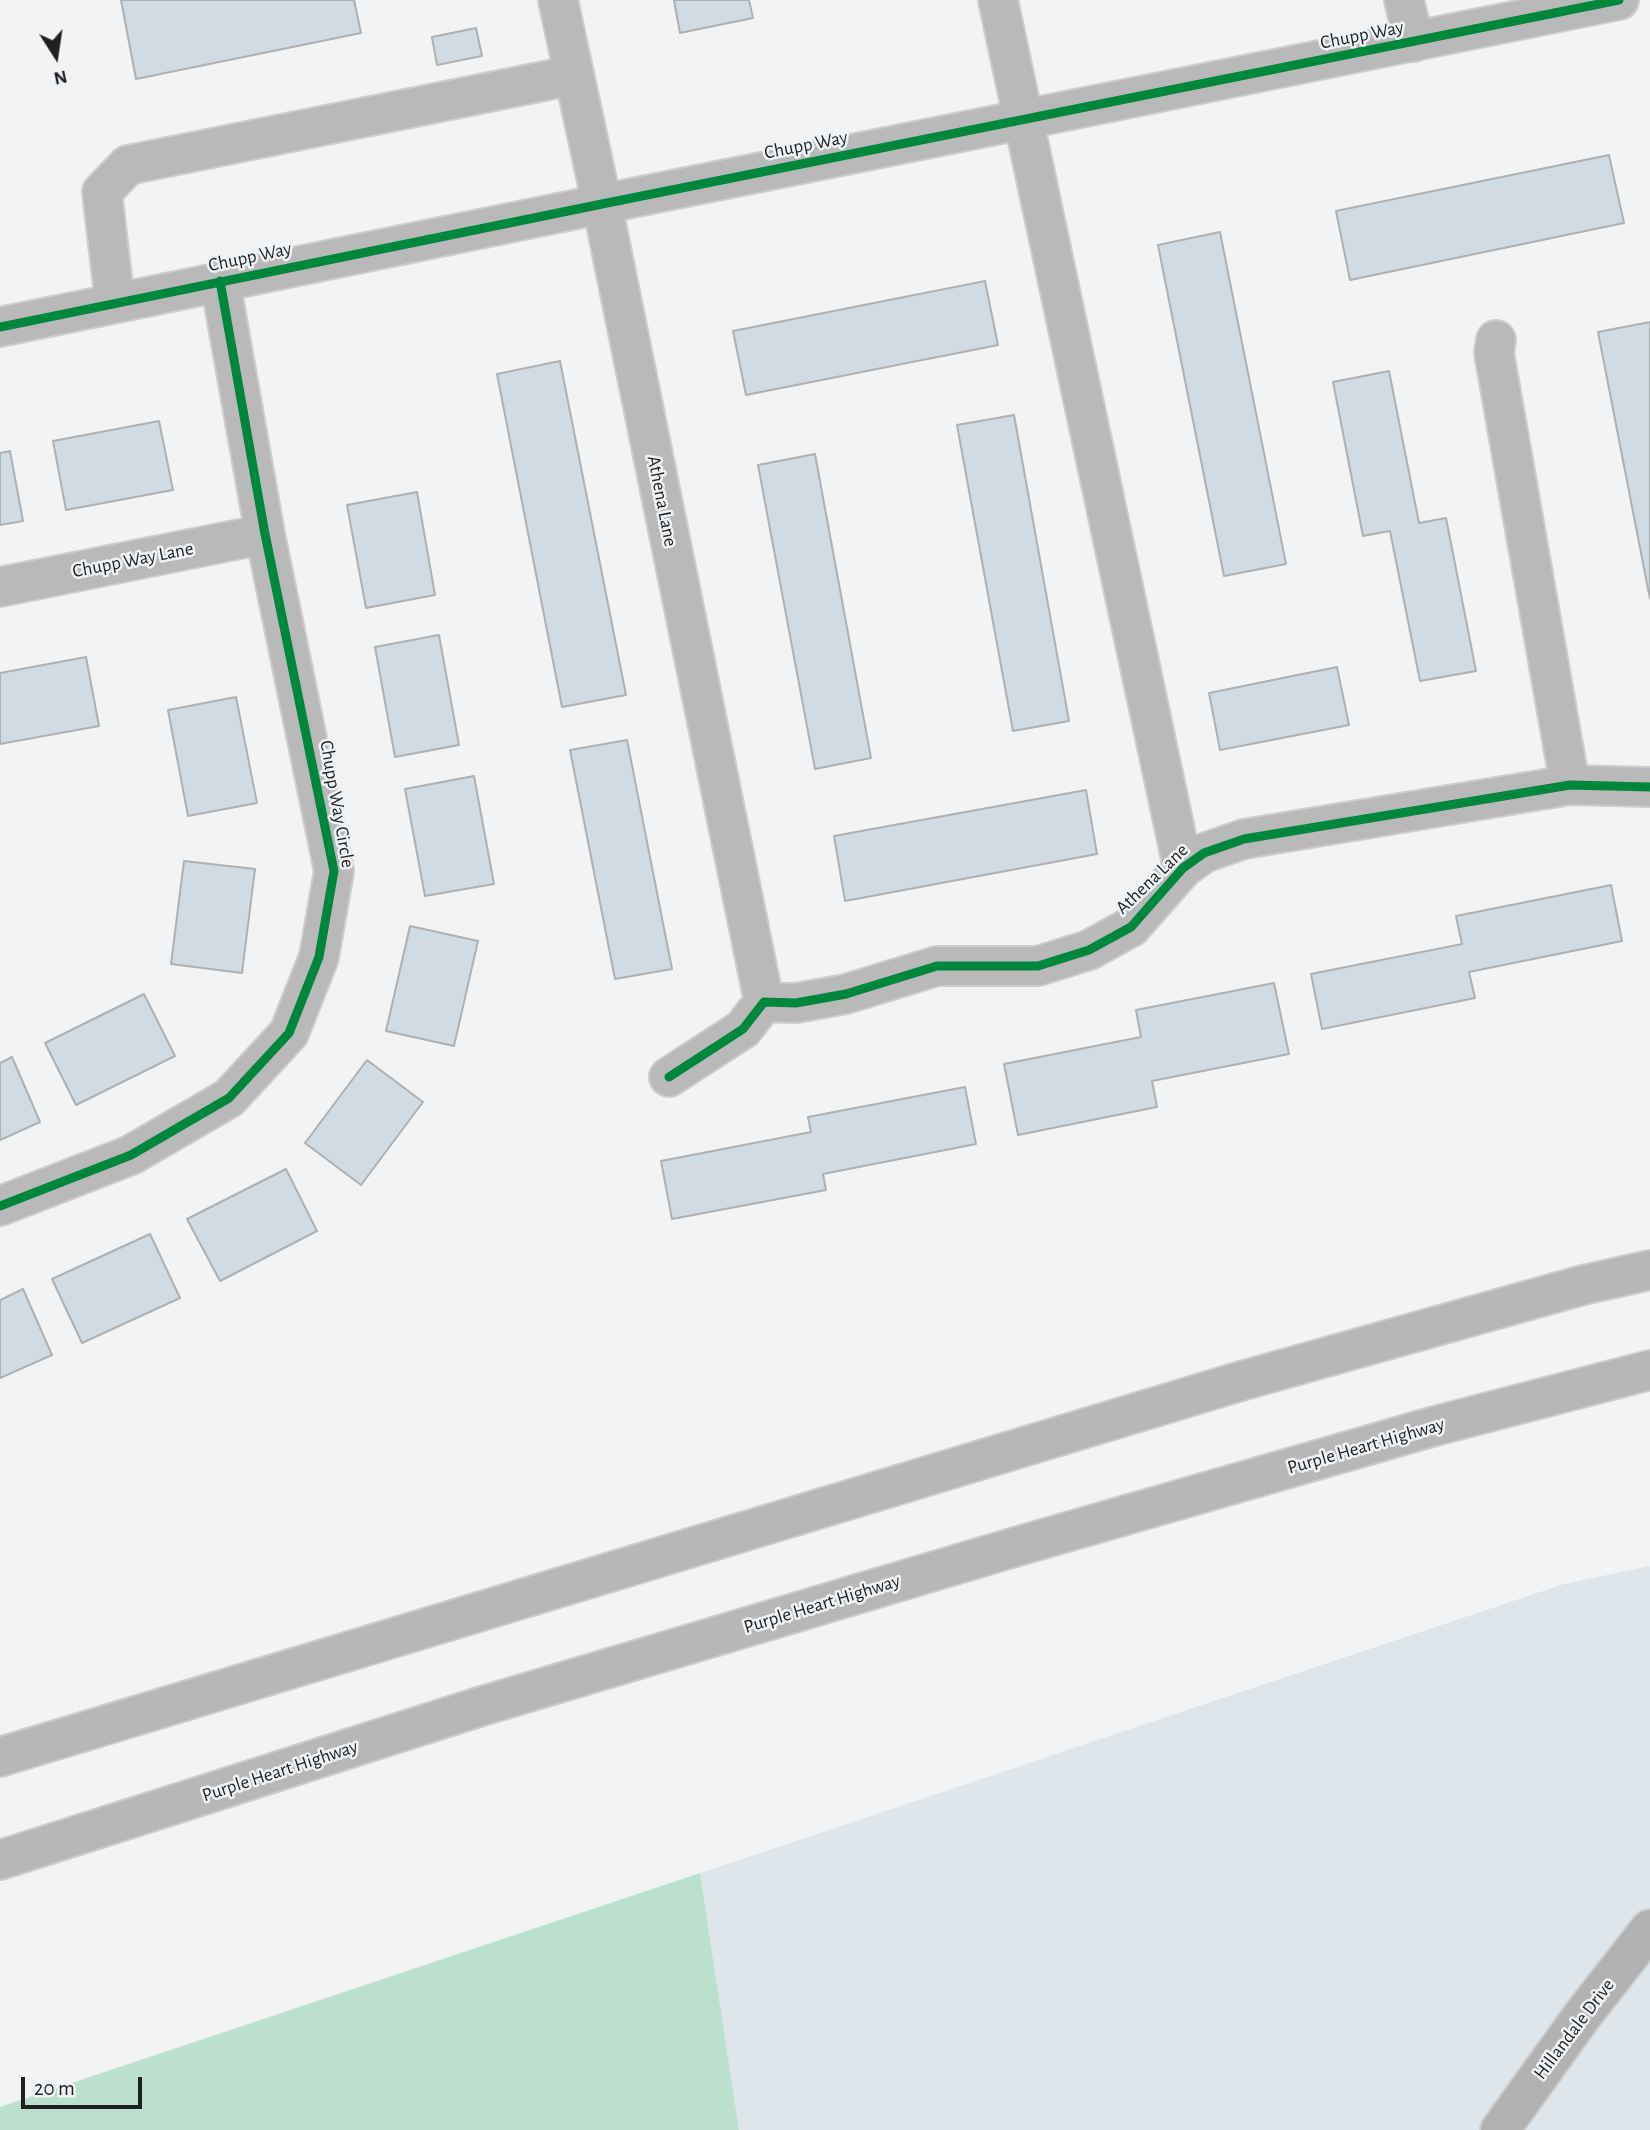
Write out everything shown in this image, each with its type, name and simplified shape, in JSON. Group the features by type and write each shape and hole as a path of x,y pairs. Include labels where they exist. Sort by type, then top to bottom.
{"highway":[{"path":"0,1757 1241,1381 1583,1285 1650,1270"},
{"name":"Purple Heart Highway","path":"0,1860 482,1706 988,1555 1435,1426 1650,1370"}],"main road":[{"name":"Hillandale Drive","path":"1500,2130 1582,2016 1650,1928"}],"street":[{"name":"Athena Lane","path":"558,0 764,1002 796,1003 846,994 937,966 1038,966 1089,950 1131,927 1183,868 1205,853 1244,839 1570,785 1650,788"},
{"name":"Athena Lane","path":"998,0 1183,868"},
{"path":"1404,0 1414,42"},
{"name":"Chupp Way","path":"0,327 1619,0"},
{"path":"115,303 102,192 128,165 574,75"},
{"name":"Chupp Way Circle","path":"0,1206 131,1156 229,1098 289,1033 319,957 334,871 265,534 220,281"},
{"path":"1496,340 1494,353 1570,785"},
{"name":"Chupp Way Lane","path":"0,587 265,534"},
{"path":"669,1077 743,1029 764,1002"}],"shaded area":[{"path":"1650,1566 1650,2130 739,2130 700,1873 1564,1584"}],"green space":[{"path":"700,1873 739,2130 0,2130 0,2107"}],"building":[{"path":"121,0 354,0 361,33 136,79"},
{"path":"674,0 749,0 753,18 680,33"},
{"path":"476,28 482,56 437,65 432,37"},
{"path":"1609,155 1624,223 1350,280 1336,211"},
{"path":"1220,232 1286,564 1224,576 1158,245"},
{"path":"985,281 998,345 746,395 733,331"},
{"path":"1650,322 1650,599 1598,332"},
{"path":"560,361 626,695 562,707 497,374"},
{"path":"1389,371 1419,523 1446,518 1476,671 1420,681 1390,531 1363,536 1333,382"},
{"path":"1014,415 1069,721 1013,731 957,425"},
{"path":"159,421 173,490 66,510 53,441"},
{"path":"10,451 23,521 0,525 0,453"},
{"path":"815,454 871,758 815,769 758,465"},
{"path":"417,492 435,595 366,608 347,505"},
{"path":"439,635 459,745 395,757 375,647"},
{"path":"86,657 99,726 0,744 0,673"},
{"path":"1337,667 1349,725 1220,750 1209,693"},
{"path":"236,697 257,803 188,816 168,710"},
{"path":"627,740 672,969 615,979 570,750"},
{"path":"474,776 494,884 425,896 405,789"},
{"path":"1086,790 1097,854 845,901 834,836"},
{"path":"184,861 255,869 242,973 171,964"},
{"path":"1611,885 1622,941 1469,972 1475,998 1322,1029 1311,974 1462,944 1456,916"},
{"path":"410,926 478,941 454,1046 386,1031"},
{"path":"1274,983 1289,1054 1152,1081 1157,1107 1018,1135 1004,1064 1141,1037 1136,1010"},
{"path":"144,994 175,1056 76,1105 45,1043"},
{"path":"12,1057 40,1122 0,1140 0,1063"},
{"path":"367,1060 423,1102 361,1185 305,1143"},
{"path":"965,1087 976,1144 823,1174 826,1190 672,1219 661,1161 811,1132 808,1117"},
{"path":"286,1169 317,1231 220,1281 187,1219"},
{"path":"150,1234 180,1298 82,1343 52,1279"},
{"path":"23,1289 52,1355 0,1378 0,1300"}],"cycle path":[{"path":"0,327 1619,0"},
{"path":"0,1206 131,1155 229,1098 289,1033 319,957 334,871 265,534 220,281"},
{"path":"669,1077 743,1029 764,1002 796,1003 846,994 937,966 1038,966 1089,950 1131,927 1183,868 1204,853 1244,839 1570,785 1650,787"}]}
